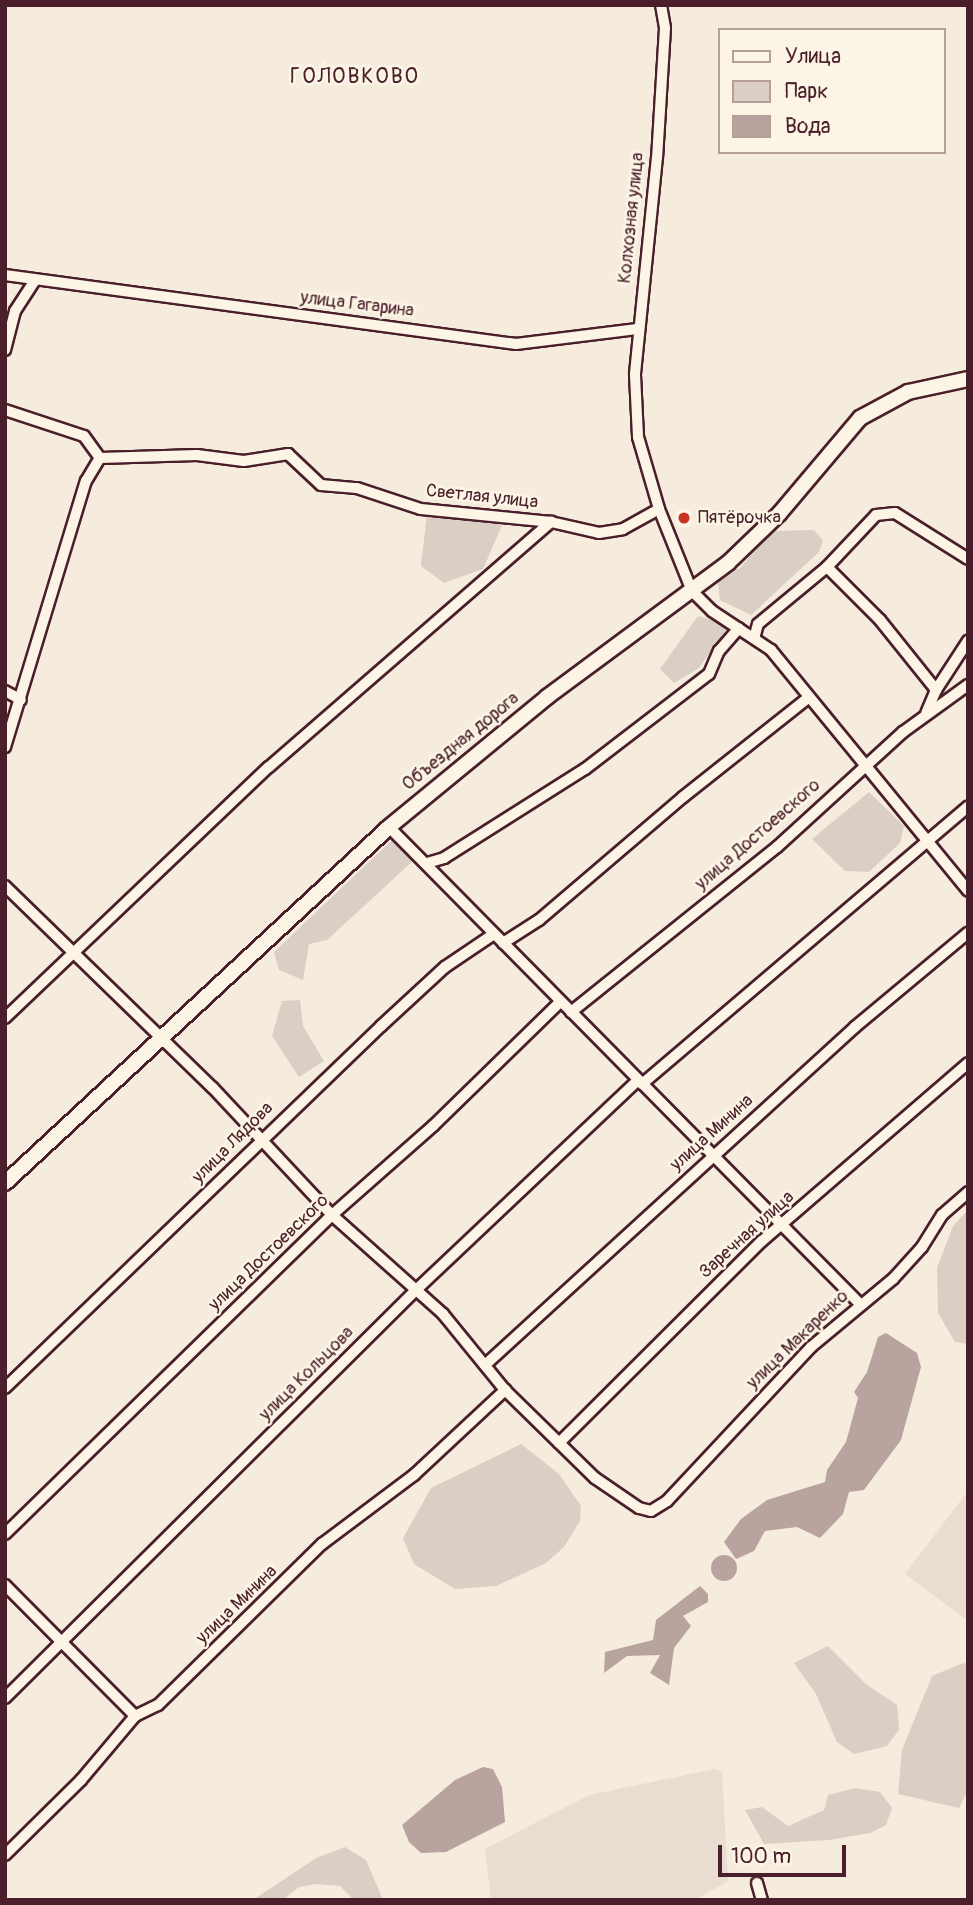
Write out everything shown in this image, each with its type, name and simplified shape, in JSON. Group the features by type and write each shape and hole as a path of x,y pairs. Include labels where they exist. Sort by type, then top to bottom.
{"main road":[{"name":"Объездная дорога","path":"5,1183 389,827 547,697 692,591 760,534 860,418 908,392 968,379"}],"street":[{"name":"Колхозная улица","path":"661,5 665,28 656,157 637,329 638,437 659,509 692,591"},
{"name":"улица Гагарина","path":"5,275 516,344 637,329"},
{"path":"5,349 15,311 35,280"},
{"path":"5,410 84,436 100,458 86,481 5,747"},
{"name":"Светлая улица","path":"100,458 197,455 244,461 288,454 321,485 357,488 421,509 551,522 611,533 659,509"},
{"path":"755,635 758,624 827,567 876,515 895,513 968,559"},
{"path":"5,1018 269,767 551,522"},
{"path":"827,567 880,620 936,690"},
{"path":"692,591 712,611 755,635 968,891"},
{"path":"427,863 444,858 612,748 709,674 719,651 739,628"},
{"path":"926,713 936,690 968,641"},
{"name":"улица Достоевского","path":"571,1012 777,847 865,764 926,713 968,685"},
{"path":"5,691 21,700"},
{"path":"503,943 539,920 692,789 808,698"},
{"name":"улица Кольцова","path":"5,1698 415,1291 640,1082 968,807"},
{"path":"389,827 860,1304"},
{"path":"5,886 71,954 162,1039 332,1215 443,1314 505,1390 559,1443"},
{"name":"улица Минина","path":"485,1365 712,1156 968,933"},
{"name":"улица Лядова","path":"5,1388 261,1139 445,967 494,934"},
{"name":"улица Достоевского","path":"5,1534 332,1215 433,1126 560,1002"},
{"name":"Заречная улица","path":"559,1443 782,1226 968,1063"},
{"name":"улица Макаренко","path":"559,1443 619,1497 650,1511 667,1501 772,1386 860,1304 893,1279 922,1247 942,1214 968,1192"},
{"name":"улица Минина","path":"5,1855 81,1780 135,1716 158,1705 322,1544 414,1475 505,1390"},
{"path":"5,1585 135,1716"},
{"path":"757,1883 762,1900"}],"shaded area":[{"path":"968,1491 968,1621 905,1574"},
{"path":"715,1769 722,1772 728,1881 695,1900 491,1900 485,1849 589,1795"}],"green space":[{"path":"427,513 503,523 483,569 444,583 421,566"},
{"path":"814,530 823,541 819,552 751,615 720,600 718,583 741,567 771,531"},
{"path":"698,616 729,625 699,668 674,683 660,669"},
{"path":"869,792 904,826 900,843 869,872 845,871 812,839"},
{"path":"393,839 414,860 327,940 309,944 303,980 279,970 274,952"},
{"path":"300,1000 303,1026 324,1061 299,1077 272,1036 282,1001"},
{"path":"968,1210 968,1344 955,1342 938,1313 937,1268 953,1226"},
{"path":"521,1444 559,1474 581,1506 580,1521 564,1547 546,1563 496,1586 455,1589 414,1564 403,1538 431,1488"},
{"path":"828,1646 867,1685 897,1705 899,1730 887,1746 854,1754 837,1742 816,1694 794,1663"},
{"path":"963,1663 968,1665 968,1790 959,1808 898,1794 902,1750 932,1676"},
{"path":"855,1788 880,1792 892,1808 886,1825 870,1833 829,1840 764,1844 745,1810 762,1807 788,1826 824,1810 828,1795"},
{"path":"345,1847 366,1860 383,1900 354,1900 340,1886 316,1884 299,1887 283,1900 253,1900 316,1858"}],"water":[{"path":"886,1333 917,1353 921,1367 901,1440 864,1490 849,1492 843,1514 820,1538 797,1527 765,1531 754,1551 736,1559 724,1542 741,1519 767,1500 825,1482 827,1470 846,1442 858,1398 854,1392 867,1372 878,1337"},
{"path":"724,1555 733,1559 737,1568 733,1577 724,1581 715,1577 711,1568 715,1559"},
{"path":"700,1586 708,1594 708,1602 683,1616 691,1626 674,1648 669,1685 650,1673 660,1655 627,1656 604,1673 605,1652 653,1640 656,1620"},
{"path":"483,1767 493,1769 502,1787 505,1822 446,1852 421,1853 409,1842 402,1825 455,1780"}],"place":[{"name":"Пятёрочка","path":"684,518"}],"district":[{"name":"ГОЛОВКОВО","path":"355,77"}]}
